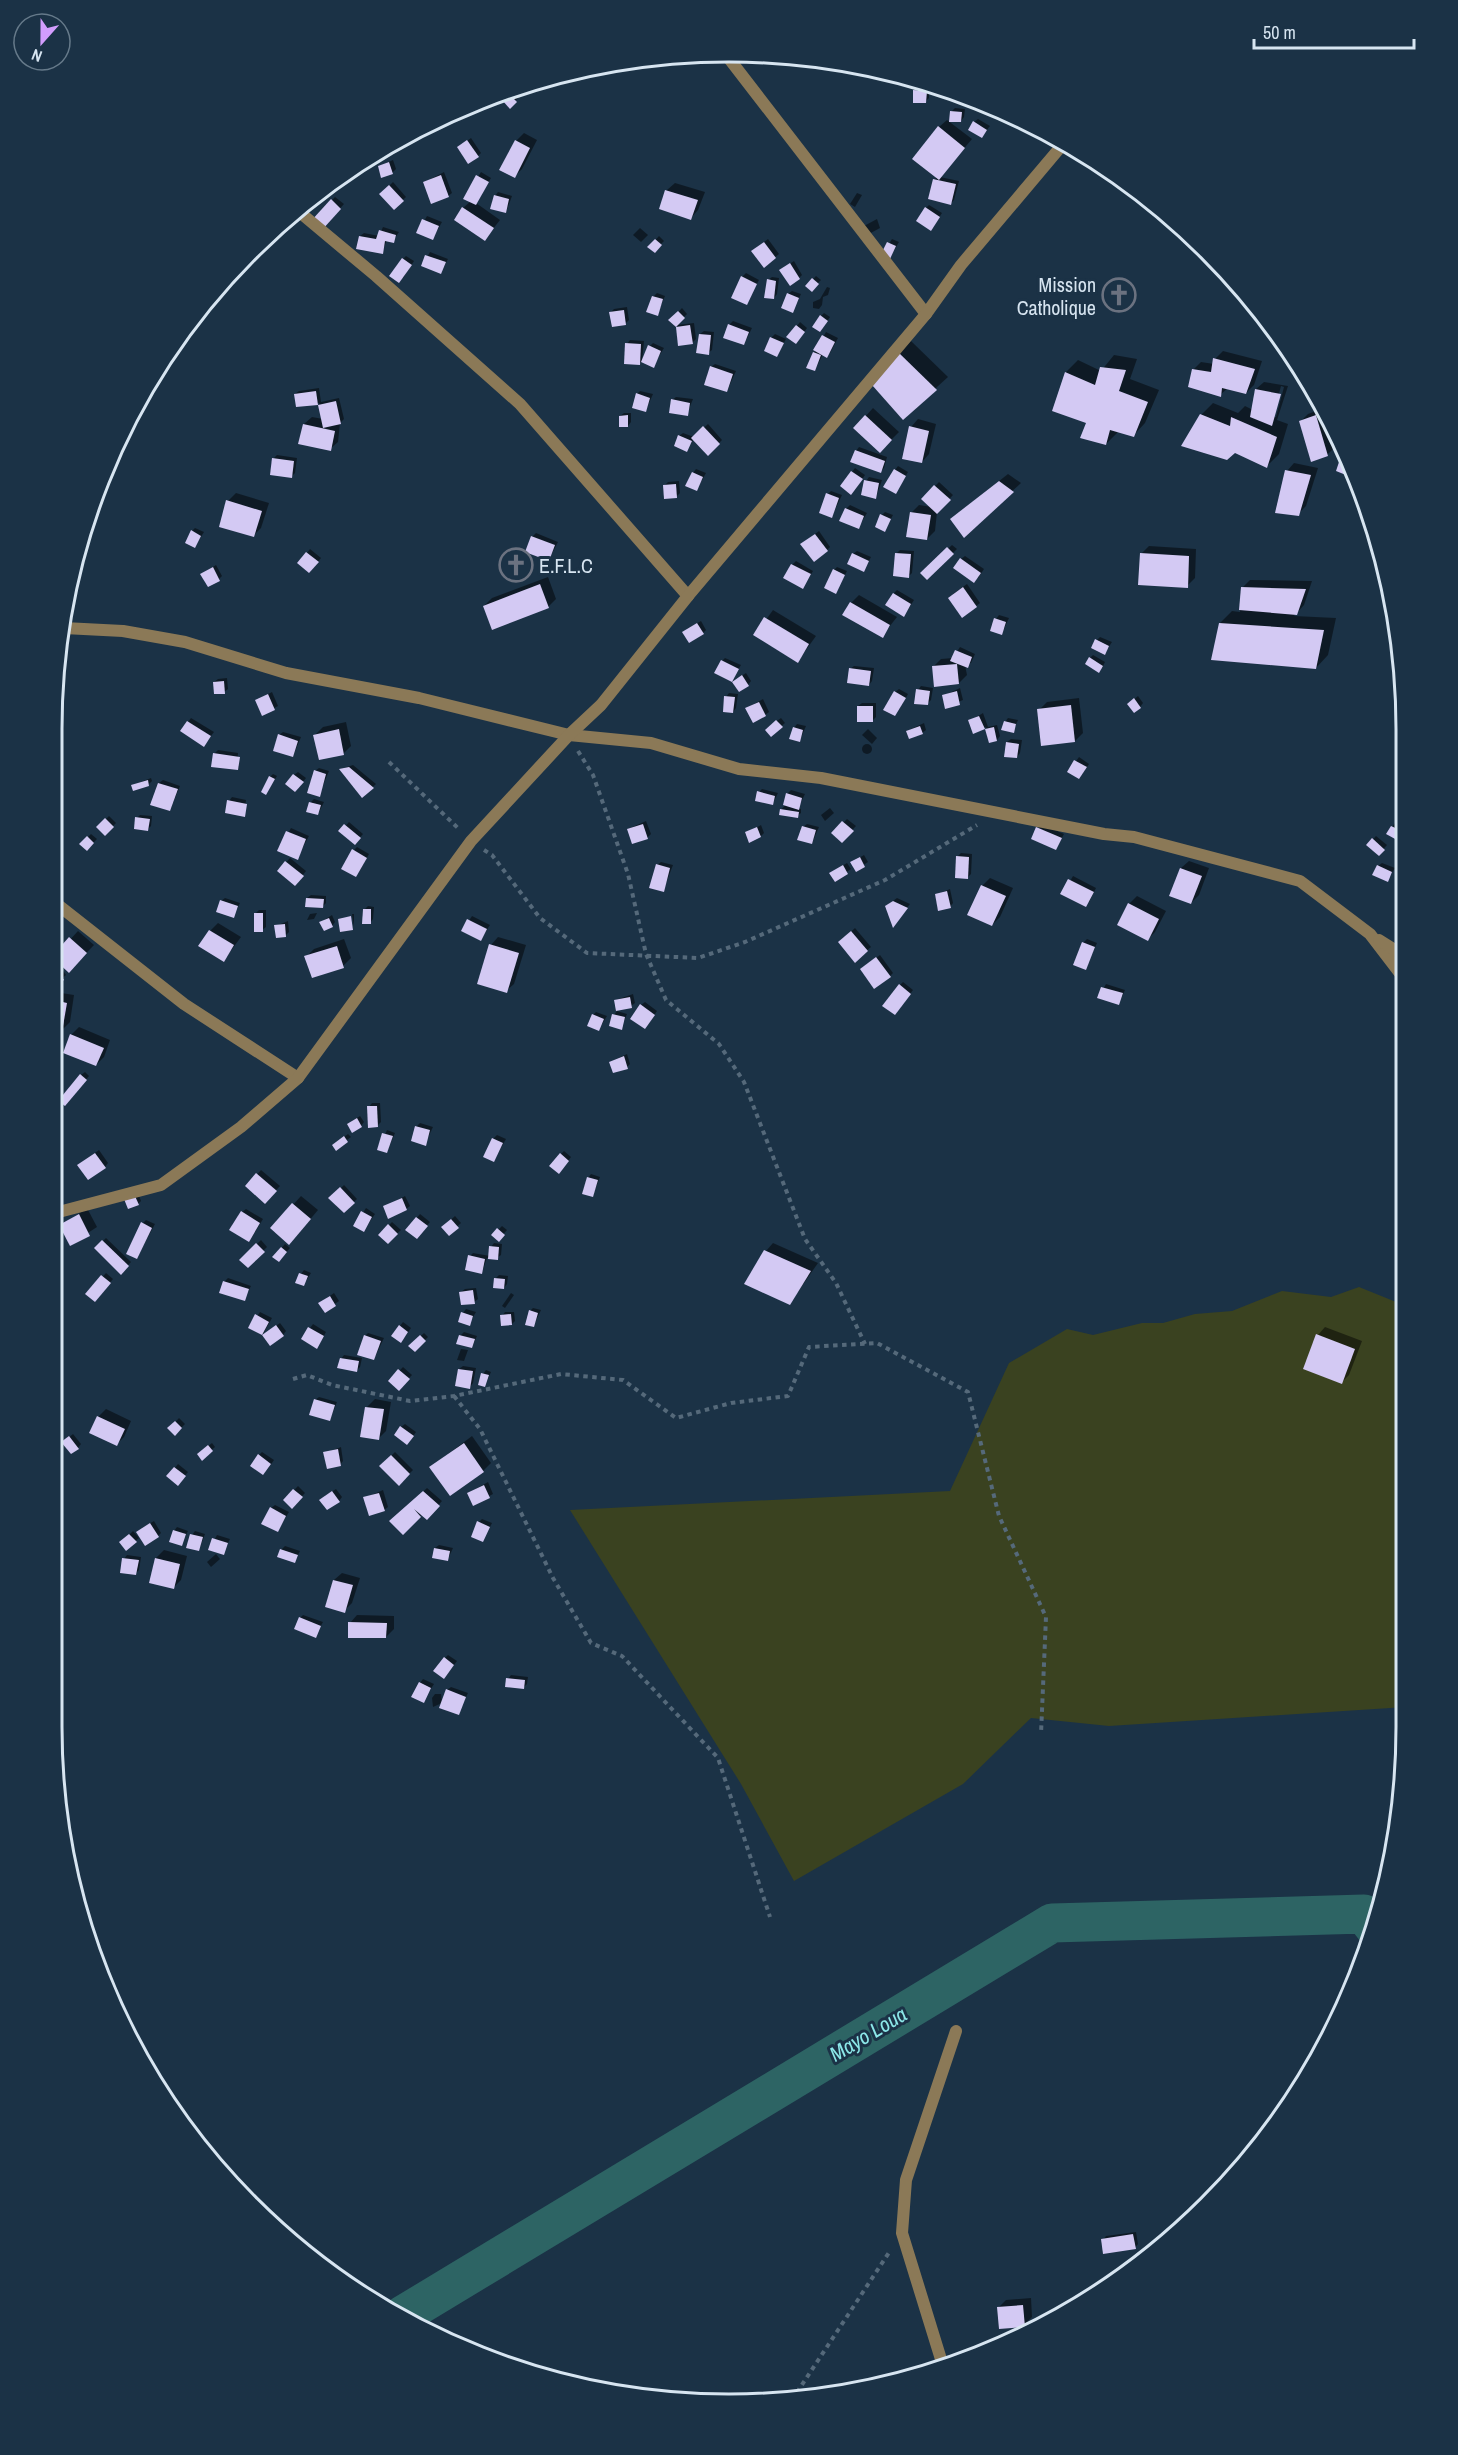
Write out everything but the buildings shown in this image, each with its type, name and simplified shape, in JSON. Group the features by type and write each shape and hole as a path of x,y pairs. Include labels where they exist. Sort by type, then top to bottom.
{"street":[{"path":"732,62 926,314"},
{"path":"62,1212 161,1185 241,1127 298,1078 471,841 569,735 601,705 688,596 926,314 961,265 1059,149"},
{"path":"303,215 376,276 520,404 688,596"},
{"path":"69,628 123,631 185,642 286,673 419,698 569,735 651,743 739,769 821,778 1104,834 1134,837 1300,881 1370,934 1396,951"},
{"path":"62,908 184,1004 298,1078"},
{"path":"1370,934 1396,968"},
{"path":"941,2359 902,2233 906,2180 956,2031"}],"path":[{"path":"569,735 593,775 628,874 646,954 666,1000 719,1044 744,1082 805,1239 836,1283 865,1344"},
{"path":"389,762 471,841 492,855 540,918 587,953 698,958 745,942 885,880 1000,813"},
{"path":"293,1379 307,1375 332,1385 410,1401 454,1396 561,1374 623,1380 676,1418 731,1403 788,1396 809,1347 877,1343 968,1392 999,1516 1046,1617 1041,1734"},
{"path":"454,1396 480,1429 553,1578 591,1643 622,1656 718,1758 770,1917"},
{"path":"799,2390 902,2233"}],"green space":[{"path":"1359,1287 1396,1302 1396,1708 1109,1726 1031,1718 963,1784 794,1881 741,1784 570,1510 950,1491 1009,1363 1067,1329 1093,1335 1142,1323 1163,1323 1195,1314 1232,1311 1282,1291 1331,1297"}],"waterway":[{"name":"Mayo Loua","path":"409,2311 1052,1923 1364,1914 1368,1919"}],"place":[{"name":"Mission Catholique","path":"1119,295"},
{"name":"E.F.L.C","path":"516,565"}]}
